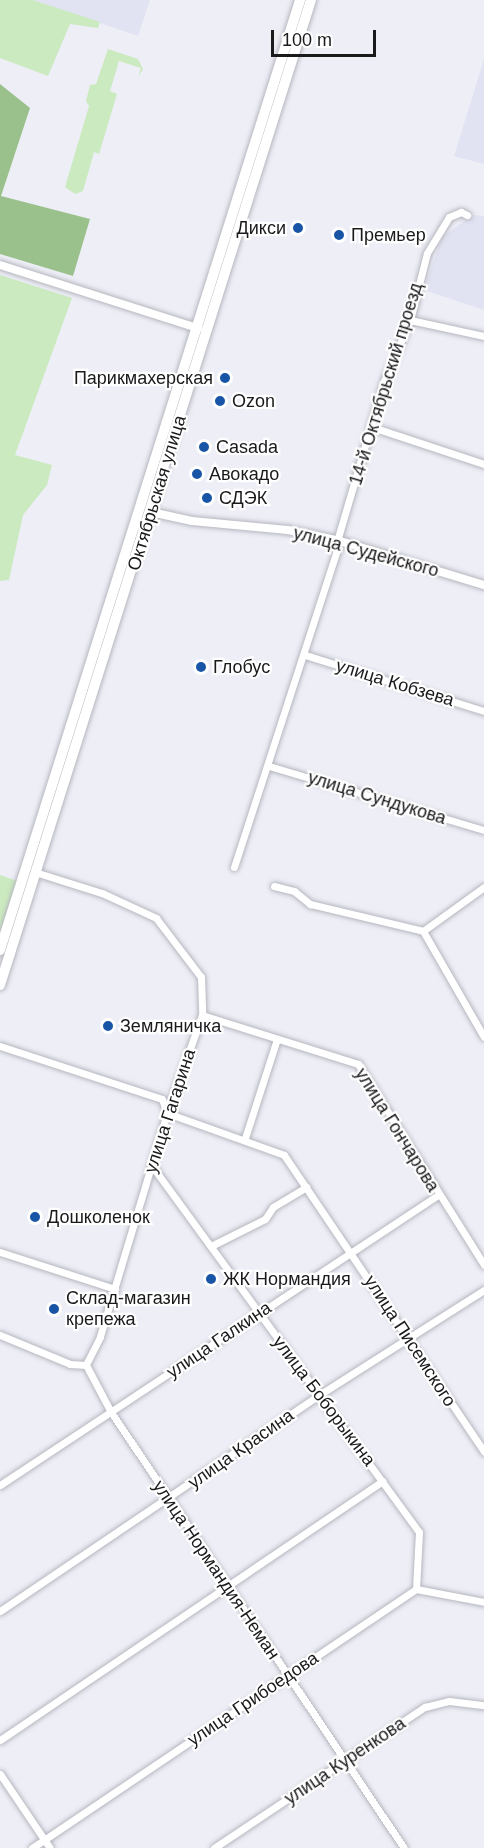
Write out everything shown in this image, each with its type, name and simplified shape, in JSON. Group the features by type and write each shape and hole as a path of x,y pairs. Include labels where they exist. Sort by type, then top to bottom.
{"main road":[{"name":"Октябрьская улица","path":"203,329 300,0"},
{"name":"Октябрьская улица","path":"0,986 38,873 203,329 311,0"},
{"name":"Октябрьская улица","path":"0,950 146,511"}],"street":[{"name":"14-й Октябрьский проезд","path":"234,867 305,655 384,381 410,320 415,292 433,241 454,213 466,215"},
{"path":"0,265 203,329"},
{"path":"410,320 484,336"},
{"path":"372,427 484,464"},
{"name":"улица Судейского","path":"146,511 339,541 484,585"},
{"name":"улица Кобзева","path":"305,655 484,711"},
{"name":"улица Сундукова","path":"269,766 484,830"},
{"name":"улица Гагарина","path":"38,873 102,893 156,918 201,977 202,1015 167,1113 100,1337 86,1365"},
{"path":"274,886 294,891 310,904 423,931 481,1024 484,1037"},
{"path":"423,931 484,887"},
{"name":"улица Гончарова","path":"202,1015 358,1064 484,1265"},
{"path":"245,1138 277,1039"},
{"path":"0,1046 162,1099 167,1113"},
{"name":"улица Писемского","path":"167,1113 245,1138 284,1155 352,1251 484,1452"},
{"name":"улица Боборыкина","path":"152,1166 419,1532 416,1589"},
{"path":"211,1246 265,1219 273,1208 306,1187"},
{"name":"улица Галкина","path":"0,1485 438,1195"},
{"path":"0,1252 115,1289"},
{"name":"улица Красина","path":"0,1611 170,1499 319,1395 484,1290"},
{"path":"0,1335 70,1364 86,1365"},
{"name":"улица Нормандия-Неман","path":"86,1365 111,1412 403,1848"},
{"path":"0,1740 227,1584 383,1481"},
{"path":"416,1589 484,1602"},
{"name":"улица Грибоедова","path":"32,1848 416,1589"},
{"name":"улица Куренкова","path":"214,1848 439,1702 484,1706"},
{"path":"0,1774 50,1848"}],"shaded area":[{"path":"33,0 150,0 138,36"},
{"path":"484,59 484,164 454,156"},
{"path":"473,215 484,216 484,310 424,290 442,237"}],"green space":[{"path":"0,0 33,0 100,22 98,28 70,24 48,76 0,58"},
{"path":"108,49 138,59 143,69 138,77 141,68 119,61 110,91 117,94 99,154 94,152 83,191 75,194 65,187 89,106 86,101 90,85 96,84"},
{"path":"0,84 30,108 1,196 90,219 73,276 0,254"},
{"path":"0,275 72,298 15,455 52,465 47,485 23,515 9,580 0,581"},
{"path":"0,875 23,883 0,946"}],"place":[{"name":"Дикси","path":"298,228"},
{"name":"Премьер","path":"339,235"},
{"name":"Парикмахерская","path":"225,378"},
{"name":"Ozon","path":"220,401"},
{"name":"Casada","path":"204,447"},
{"name":"Авокадо","path":"197,474"},
{"name":"СДЭК","path":"207,498"},
{"name":"Глобус","path":"201,667"},
{"name":"Земляничка","path":"108,1026"},
{"name":"Дошколенок","path":"35,1217"},
{"name":"ЖК Нормандия","path":"211,1279"},
{"name":"Склад-магазин крепежа","path":"54,1309"}]}
